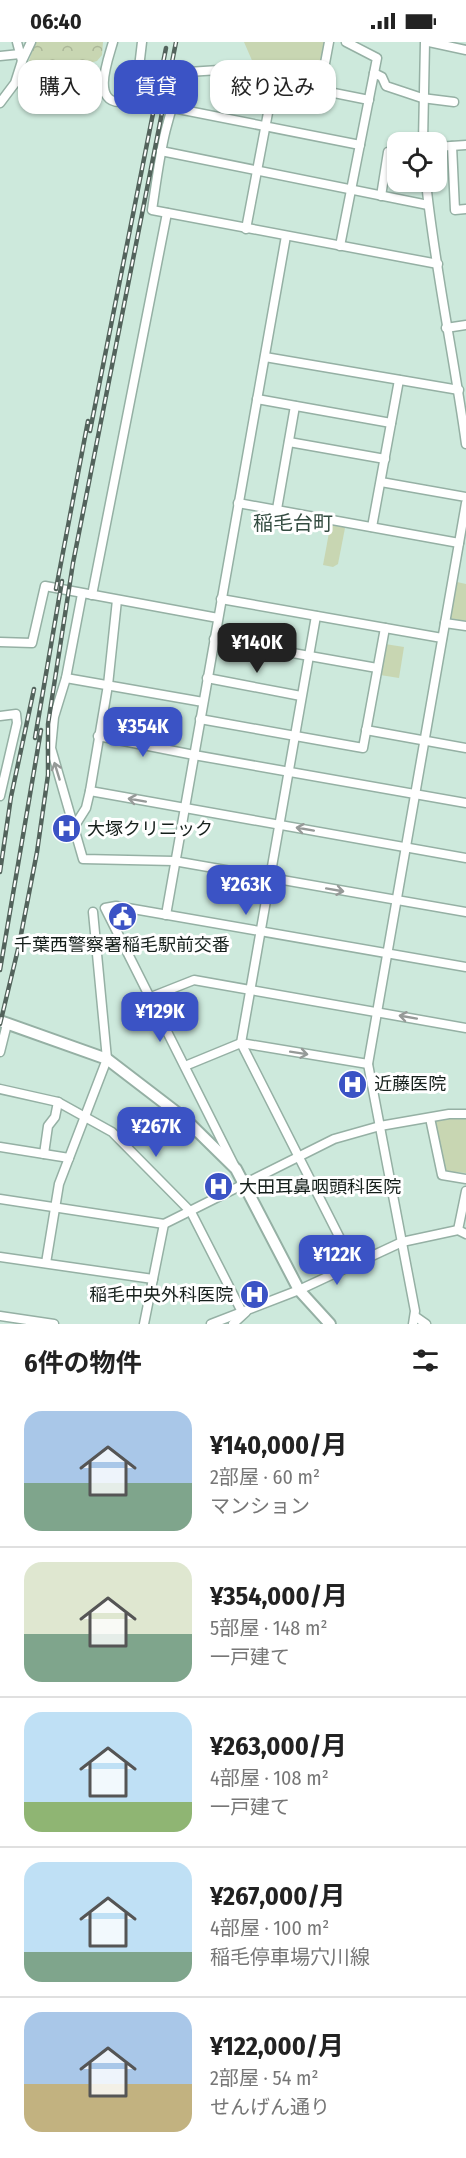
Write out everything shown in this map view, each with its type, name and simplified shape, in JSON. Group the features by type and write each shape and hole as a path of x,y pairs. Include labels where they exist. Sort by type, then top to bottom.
{"main road":[{"path":"4,1022 106,1059 184,1118 236,1168 299,1290 330,1324"}],"street":[{"path":"17,42 21,58"},
{"path":"0,103 15,83 21,58 31,42"},
{"path":"113,42 103,84 105,94 113,101 122,102 131,99 136,93 142,42"},
{"path":"326,60 329,42"},
{"path":"340,246 377,58 346,42"},
{"path":"423,132 422,98 427,42 466,50"},
{"path":"0,56 21,58"},
{"path":"374,73 382,77 386,86 422,98 454,102"},
{"path":"336,93 369,100"},
{"path":"198,113 360,145"},
{"path":"171,114 161,151 152,210 438,264"},
{"path":"246,229 268,114"},
{"path":"447,146 466,145"},
{"path":"452,146 455,210 466,209"},
{"path":"161,151 428,205"},
{"path":"381,196 387,158"},
{"path":"427,192 446,328 459,390 466,444"},
{"path":"92,595 167,213"},
{"path":"166,915 286,236"},
{"path":"446,328 466,325"},
{"path":"265,357 459,390"},
{"path":"372,527 399,380"},
{"path":"257,399 391,423"},
{"path":"277,509 295,406"},
{"path":"289,442 385,459"},
{"path":"381,482 466,497"},
{"path":"238,503 459,543"},
{"path":"426,1324 414,1321 402,1242 368,1064 466,503"},
{"path":"0,642 32,643 45,586 218,618"},
{"path":"82,594 66,678 54,717 51,748 83,859 174,861 466,912"},
{"path":"221,599 442,638"},
{"path":"74,826 86,808 90,791 108,685 117,600"},
{"path":"316,616 241,1043 353,1264"},
{"path":"445,623 466,626"},
{"path":"200,719 363,748 385,628"},
{"path":"214,639 377,668"},
{"path":"66,678 203,702"},
{"path":"207,678 301,696"},
{"path":"0,717 16,714 17,723 0,796"},
{"path":"366,730 466,748"},
{"path":"98,736 466,803"},
{"path":"90,791 466,858"},
{"path":"236,1168 105,908 116,906 466,967"},
{"path":"46,1263 54,1208 69,1158 106,1059 93,912"},
{"path":"151,997 194,980 466,1028"},
{"path":"0,1052 4,1022"},
{"path":"185,1066 241,1043 368,1064"},
{"path":"0,1089 58,1102 111,1132 191,1212 244,1312"},
{"path":"44,1154 48,1126 55,1117 58,1102"},
{"path":"0,1199 164,1224 334,1139 380,1126 466,1114"},
{"path":"430,1118 442,1174 466,1179"},
{"path":"0,1147 69,1158"},
{"path":"211,1324 299,1290 402,1242 462,1232 466,1191"},
{"path":"144,1324 164,1224"},
{"path":"0,1257 153,1280"},
{"path":"233,1324 244,1312"},
{"path":"0,1316 54,1324"}],"green space":[{"path":"35,42 103,42 102,55 98,60 29,60"},
{"path":"244,42 326,42 322,60 252,60"},
{"path":"331,522 342,524 345,528 338,564 333,567 323,565"},
{"path":"457,582 466,584 466,622 450,618"},
{"path":"385,644 404,647 399,678 380,675"},
{"path":"466,1117 466,1173 444,1171 433,1122 436,1119"}],"railway":[{"path":"0,1024 19,945 37,852 48,775 48,724 73,563 176,42"},
{"path":"90,431 166,48"},
{"path":"56,589 88,421"},
{"path":"35,738 62,581"},
{"path":"0,872 11,797 34,689"},
{"path":"0,970 41,730"}],"place":[{"name":"大塚クリニック","path":"66,829"},
{"name":"千葉西警察署稲毛駅前交番","path":"122,916"},
{"name":"近藤医院","path":"353,1084"},
{"name":"大田耳鼻咽頭科医院","path":"218,1187"},
{"name":"稲毛中央外科医院","path":"254,1295"}],"district":[{"name":"稲毛台町","path":"293,523"}]}
